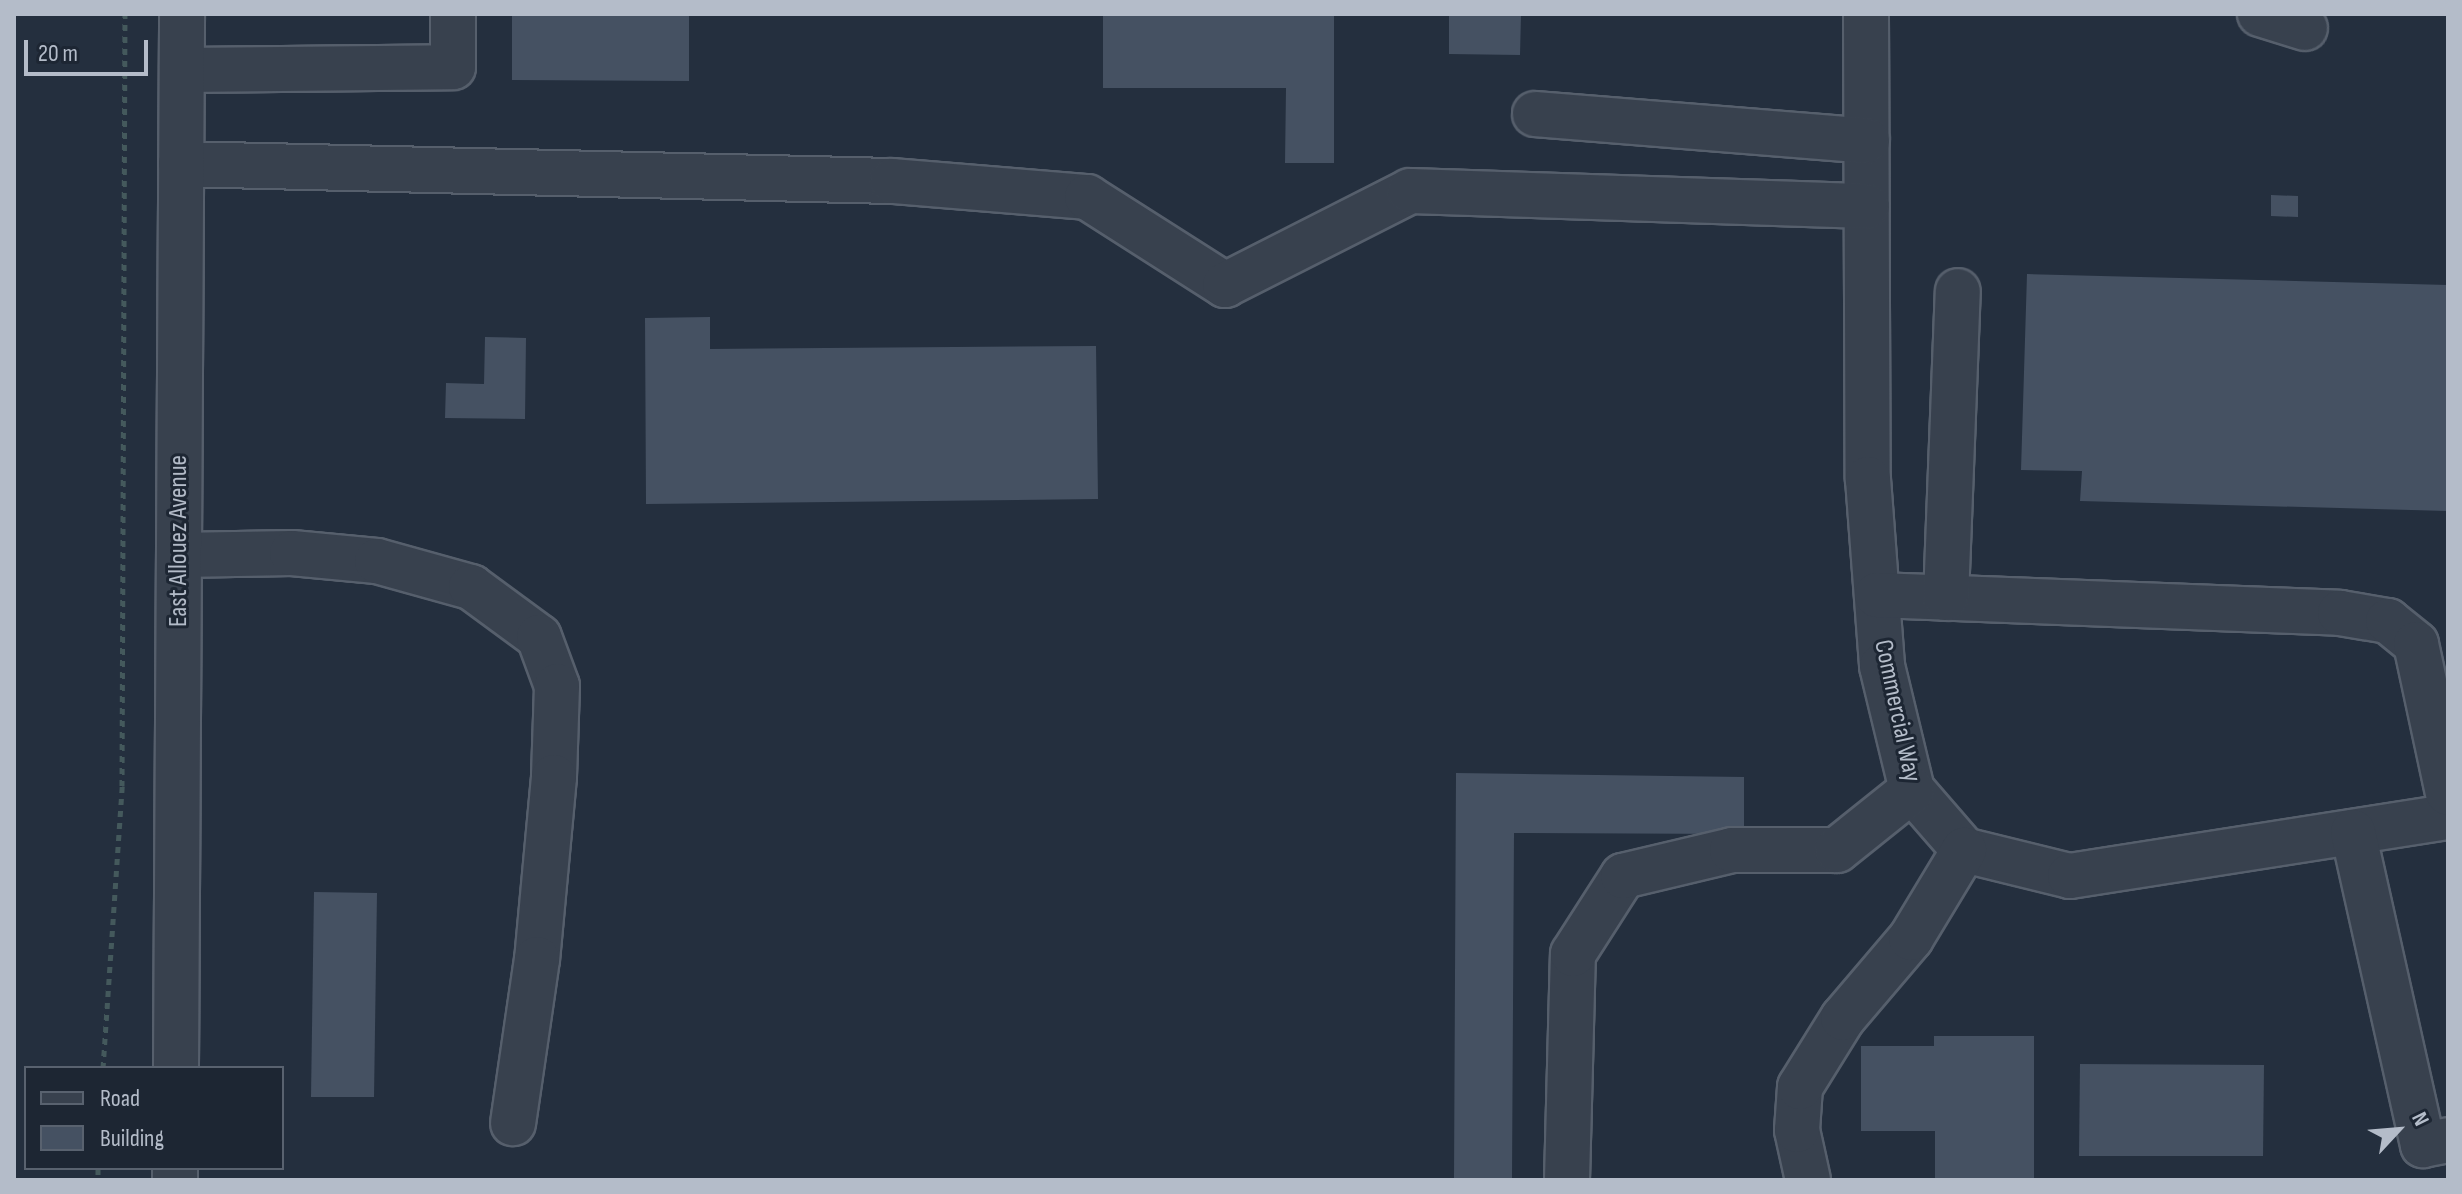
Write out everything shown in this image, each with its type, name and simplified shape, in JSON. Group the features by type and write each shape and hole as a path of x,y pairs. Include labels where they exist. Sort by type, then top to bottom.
{"street":[{"name":"East Allouez Avenue","path":"176,1066 182,14"},
{"path":"182,70 453,67 453,14"},
{"name":"Commercial Way","path":"1866,14 1868,479 1882,666 1912,790 1964,850"},
{"path":"2260,14 2305,28"},
{"path":"1535,114 1867,141"},
{"path":"181,164 892,181 1087,197 1225,285 1410,191 1867,206"},
{"path":"1946,598 1958,291"},
{"path":"179,555 292,553 377,561 471,587 539,637 557,686 554,777 513,1123"},
{"path":"1877,595 2340,613 2388,621 2416,644 2448,793"},
{"path":"1567,1180 1573,954 1623,876 1732,850 1837,850 1912,790"},
{"path":"1808,1180 1797,1130 1800,1087 1843,1018 1911,938 1964,850 2070,876 2448,817"},
{"path":"2353,832 2423,1145 2448,1140"}],"path":[{"path":"103,1066 122,786 125,14"}],"building":[{"path":"512,14 689,14 689,81 512,80"},
{"path":"1103,14 1334,14 1334,163 1285,163 1286,88 1103,88"},
{"path":"1449,14 1521,14 1520,55 1449,54"},
{"path":"2271,195 2298,196 2298,217 2271,216"},
{"path":"2027,274 2448,285 2448,511 2080,501 2082,471 2021,470"},
{"path":"710,317 710,349 1096,346 1098,499 646,504 645,318"},
{"path":"485,337 526,338 525,419 445,418 446,383 484,384"},
{"path":"1456,773 1744,777 1744,832 1738,834 1514,833 1512,1180 1454,1180"},
{"path":"314,892 377,893 374,1097 311,1097"},
{"path":"1934,1036 2034,1036 2034,1180 1935,1180 1935,1131 1861,1131 1861,1046 1934,1046"},
{"path":"2080,1064 2264,1065 2263,1156 2079,1156"}]}
